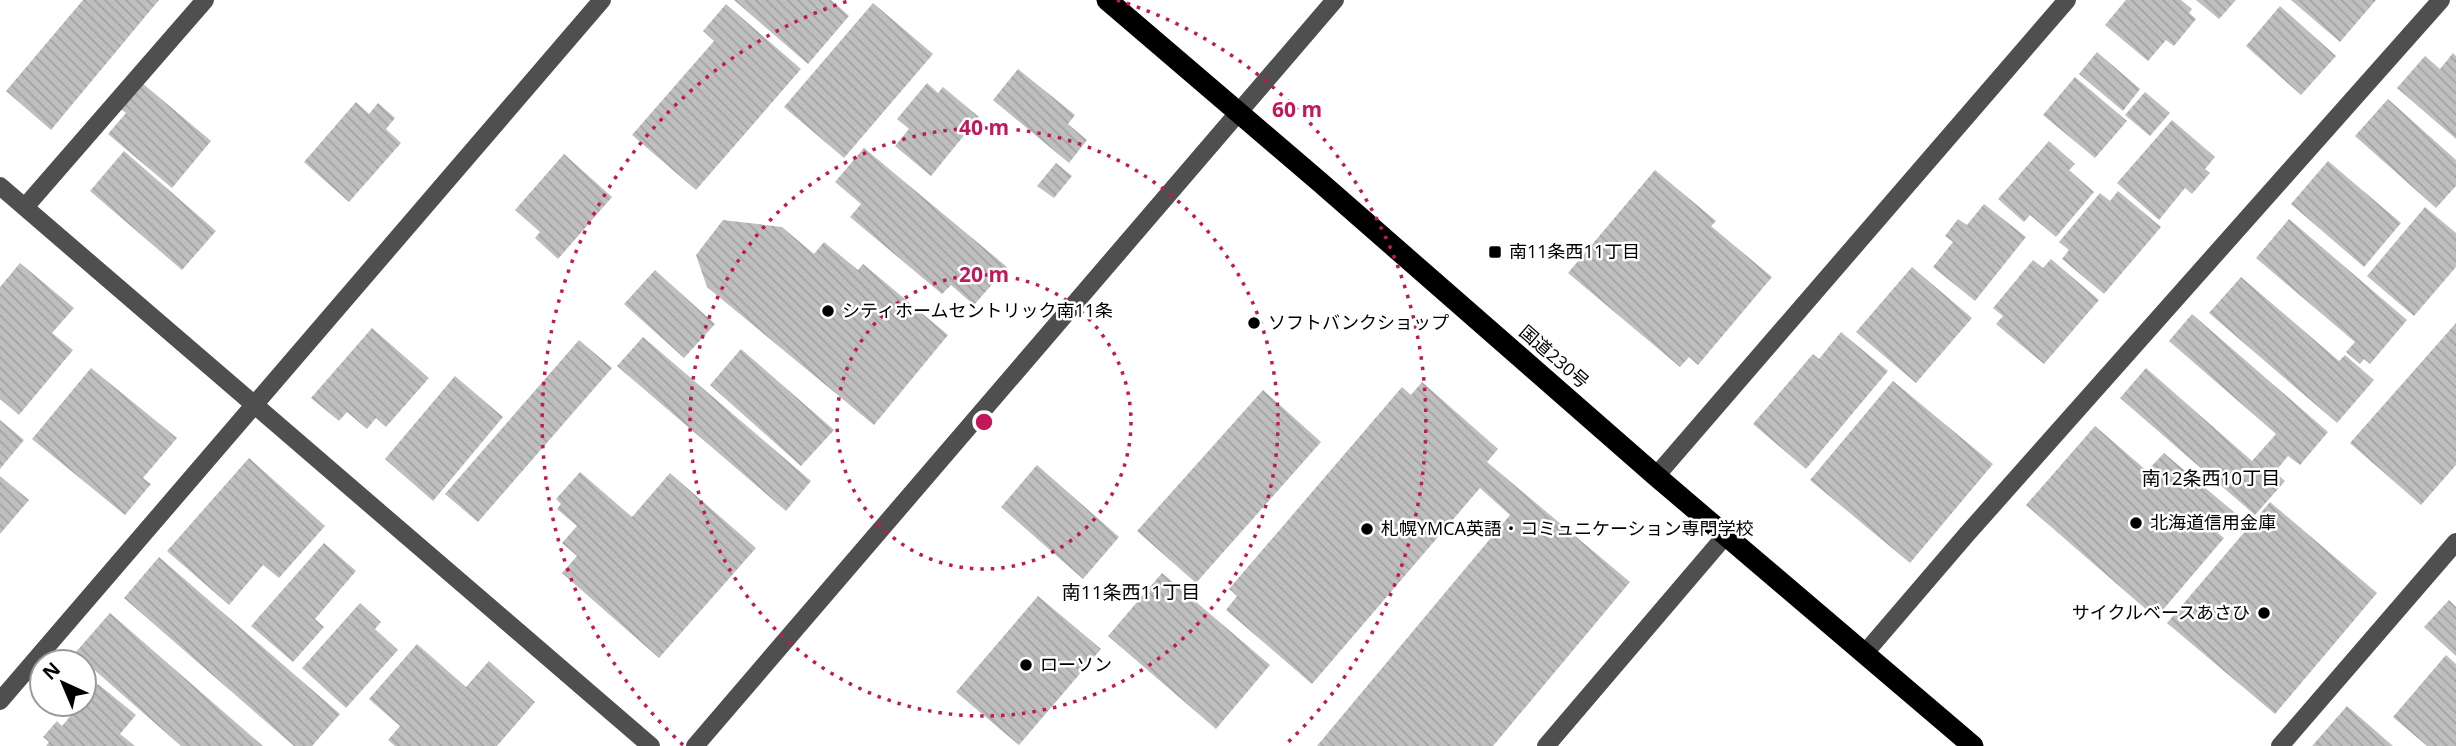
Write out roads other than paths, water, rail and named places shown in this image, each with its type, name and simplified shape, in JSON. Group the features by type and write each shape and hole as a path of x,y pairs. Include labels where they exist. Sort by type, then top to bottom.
{"highway":[{"name":"国道230号","path":"1107,0 1656,476 1973,746"}],"street":[{"path":"25,207 205,0"},
{"path":"0,701 602,0"},
{"path":"695,746 1335,0"},
{"path":"1656,476 2067,0"},
{"path":"1865,653 1967,534 2441,0"},
{"path":"0,186 651,746"},
{"path":"1546,746 1726,535"},
{"path":"2280,746 2456,542"}],"place":[{"name":"南11条西11丁目","path":"1495,252"},
{"name":"シティホームセントリック南11条","path":"828,311"},
{"name":"ソフトバンクショップ","path":"1254,323"},
{"name":"北海道信用金庫","path":"2136,523"},
{"name":"札幌YMCA英語・コミュニケーション専門学校","path":"1367,529"},
{"name":"サイクルベースあさひ","path":"2264,613"},
{"name":"ローソン","path":"1026,665"}],"district":[{"name":"南12条西10丁目","path":"2211,478"},
{"name":"南11条西11丁目","path":"1131,592"}]}
